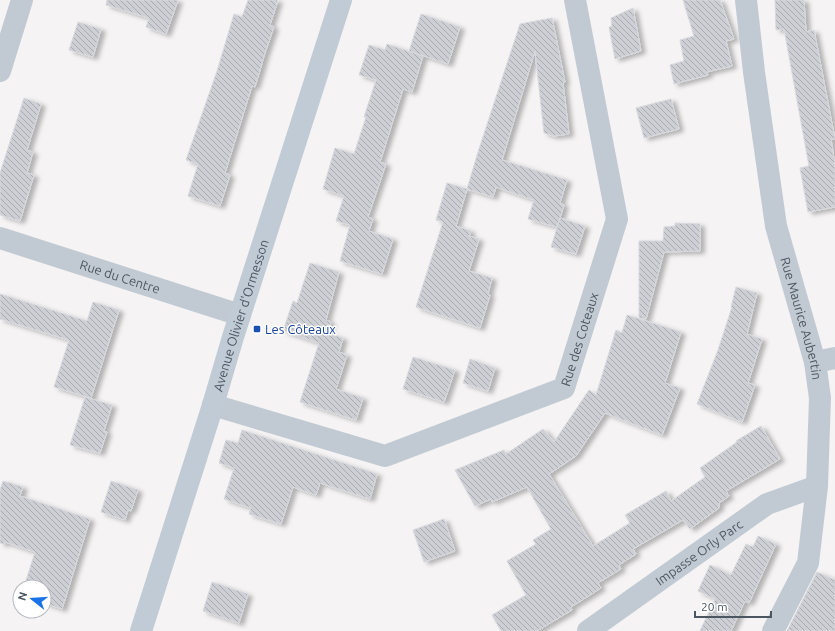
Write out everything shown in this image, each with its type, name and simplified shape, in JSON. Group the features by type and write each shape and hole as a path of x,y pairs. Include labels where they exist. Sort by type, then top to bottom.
{"main road":[{"name":"Avenue Olivier d'Ormesson","path":"141,631 341,0"}],"street":[{"path":"0,71 22,0"},
{"name":"Rue des Coteaux","path":"213,405 385,456 564,388 617,219 575,0"},
{"name":"Rue Maurice Aubertin","path":"746,0 754,72 776,226 825,360 820,398 817,486 808,563 773,631"},
{"name":"Rue du Centre","path":"0,238 240,315"},
{"name":"Impasse Orly Parc","path":"588,631 767,504 817,486"}],"building":[{"path":"107,0 178,0 166,34 146,27 149,18 106,5"},
{"path":"248,0 278,0 270,25 274,27 255,87 252,86 225,173 230,175 220,206 188,196 198,164 186,160 217,71 234,14 242,17"},
{"path":"683,0 720,0 734,39 726,41 732,66 707,72 708,75 674,84 670,65 684,61 680,40 694,36"},
{"path":"775,0 804,0 806,32 814,30 835,139 831,139 835,166 835,207 808,212 800,168 809,166 784,29 776,30"},
{"path":"633,8 641,51 615,59 609,27 612,26 611,18"},
{"path":"421,14 460,27 448,64 409,51"},
{"path":"552,18 565,82 563,83 569,134 554,136 544,133 535,51 502,160 567,180 560,203 564,205 557,227 528,219 534,200 496,187 493,197 467,189 520,24"},
{"path":"78,22 101,29 93,57 69,50"},
{"path":"387,44 423,56 412,92 403,89 380,162 386,164 368,217 373,219 369,231 393,239 382,274 340,261 350,225 336,221 344,196 323,189 335,148 354,154 366,117 364,117 376,80 359,75 369,45 385,50"},
{"path":"24,98 41,104 27,150 33,152 27,173 34,175 20,221 0,215 0,173"},
{"path":"671,99 679,129 644,138 636,108"},
{"path":"447,183 467,189 456,226 471,231 469,236 479,239 469,271 492,278 488,294 490,295 480,328 416,307 443,222 436,220"},
{"path":"560,218 585,226 576,254 551,247"},
{"path":"675,223 700,224 700,251 664,252 646,319 639,318 639,241 663,241 664,227 675,226"},
{"path":"310,263 339,272 326,320 331,322 327,333 343,338 339,352 347,355 336,389 363,398 356,420 300,402 319,343 283,331 293,301 297,303"},
{"path":"736,287 757,293 747,334 762,339 748,383 755,385 742,422 697,404 718,350 732,307"},
{"path":"0,294 87,321 93,302 119,310 91,398 54,387 69,340 0,319"},
{"path":"627,315 681,332 665,383 680,388 662,435 605,413 576,456 549,474 593,546 630,523 625,515 666,491 671,501 705,477 700,468 737,442 736,441 761,426 780,459 726,491 729,496 719,503 719,508 690,529 683,520 633,549 636,554 619,565 621,569 598,583 601,588 571,607 572,610 537,631 501,631 492,615 526,595 507,561 536,544 533,540 551,529 527,487 492,502 491,499 475,506 455,470 504,450 506,454 543,429 554,442 589,390 596,395 616,330 622,333"},
{"path":"413,357 455,370 444,402 403,389"},
{"path":"470,359 495,368 488,391 463,383"},
{"path":"85,397 112,405 104,431 107,432 100,453 70,445"},
{"path":"242,430 377,474 370,499 320,483 316,495 293,487 281,524 249,514 251,508 224,499 234,468 219,463 226,440 238,443"},
{"path":"3,481 23,487 20,496 90,519 62,609 52,606 52,579 27,579 35,552 5,542 4,544 0,543 0,490"},
{"path":"111,481 138,490 131,511 128,510 125,520 101,512"},
{"path":"444,519 455,551 424,562 413,530"},
{"path":"758,536 776,544 749,603 745,601 731,631 700,631 715,599 698,591 710,565 731,575 746,544 753,547"},
{"path":"817,572 835,580 835,631 787,631"},
{"path":"212,582 248,594 239,623 203,611"}],"place":[{"name":"Les Côteaux","path":"257,329"}]}
